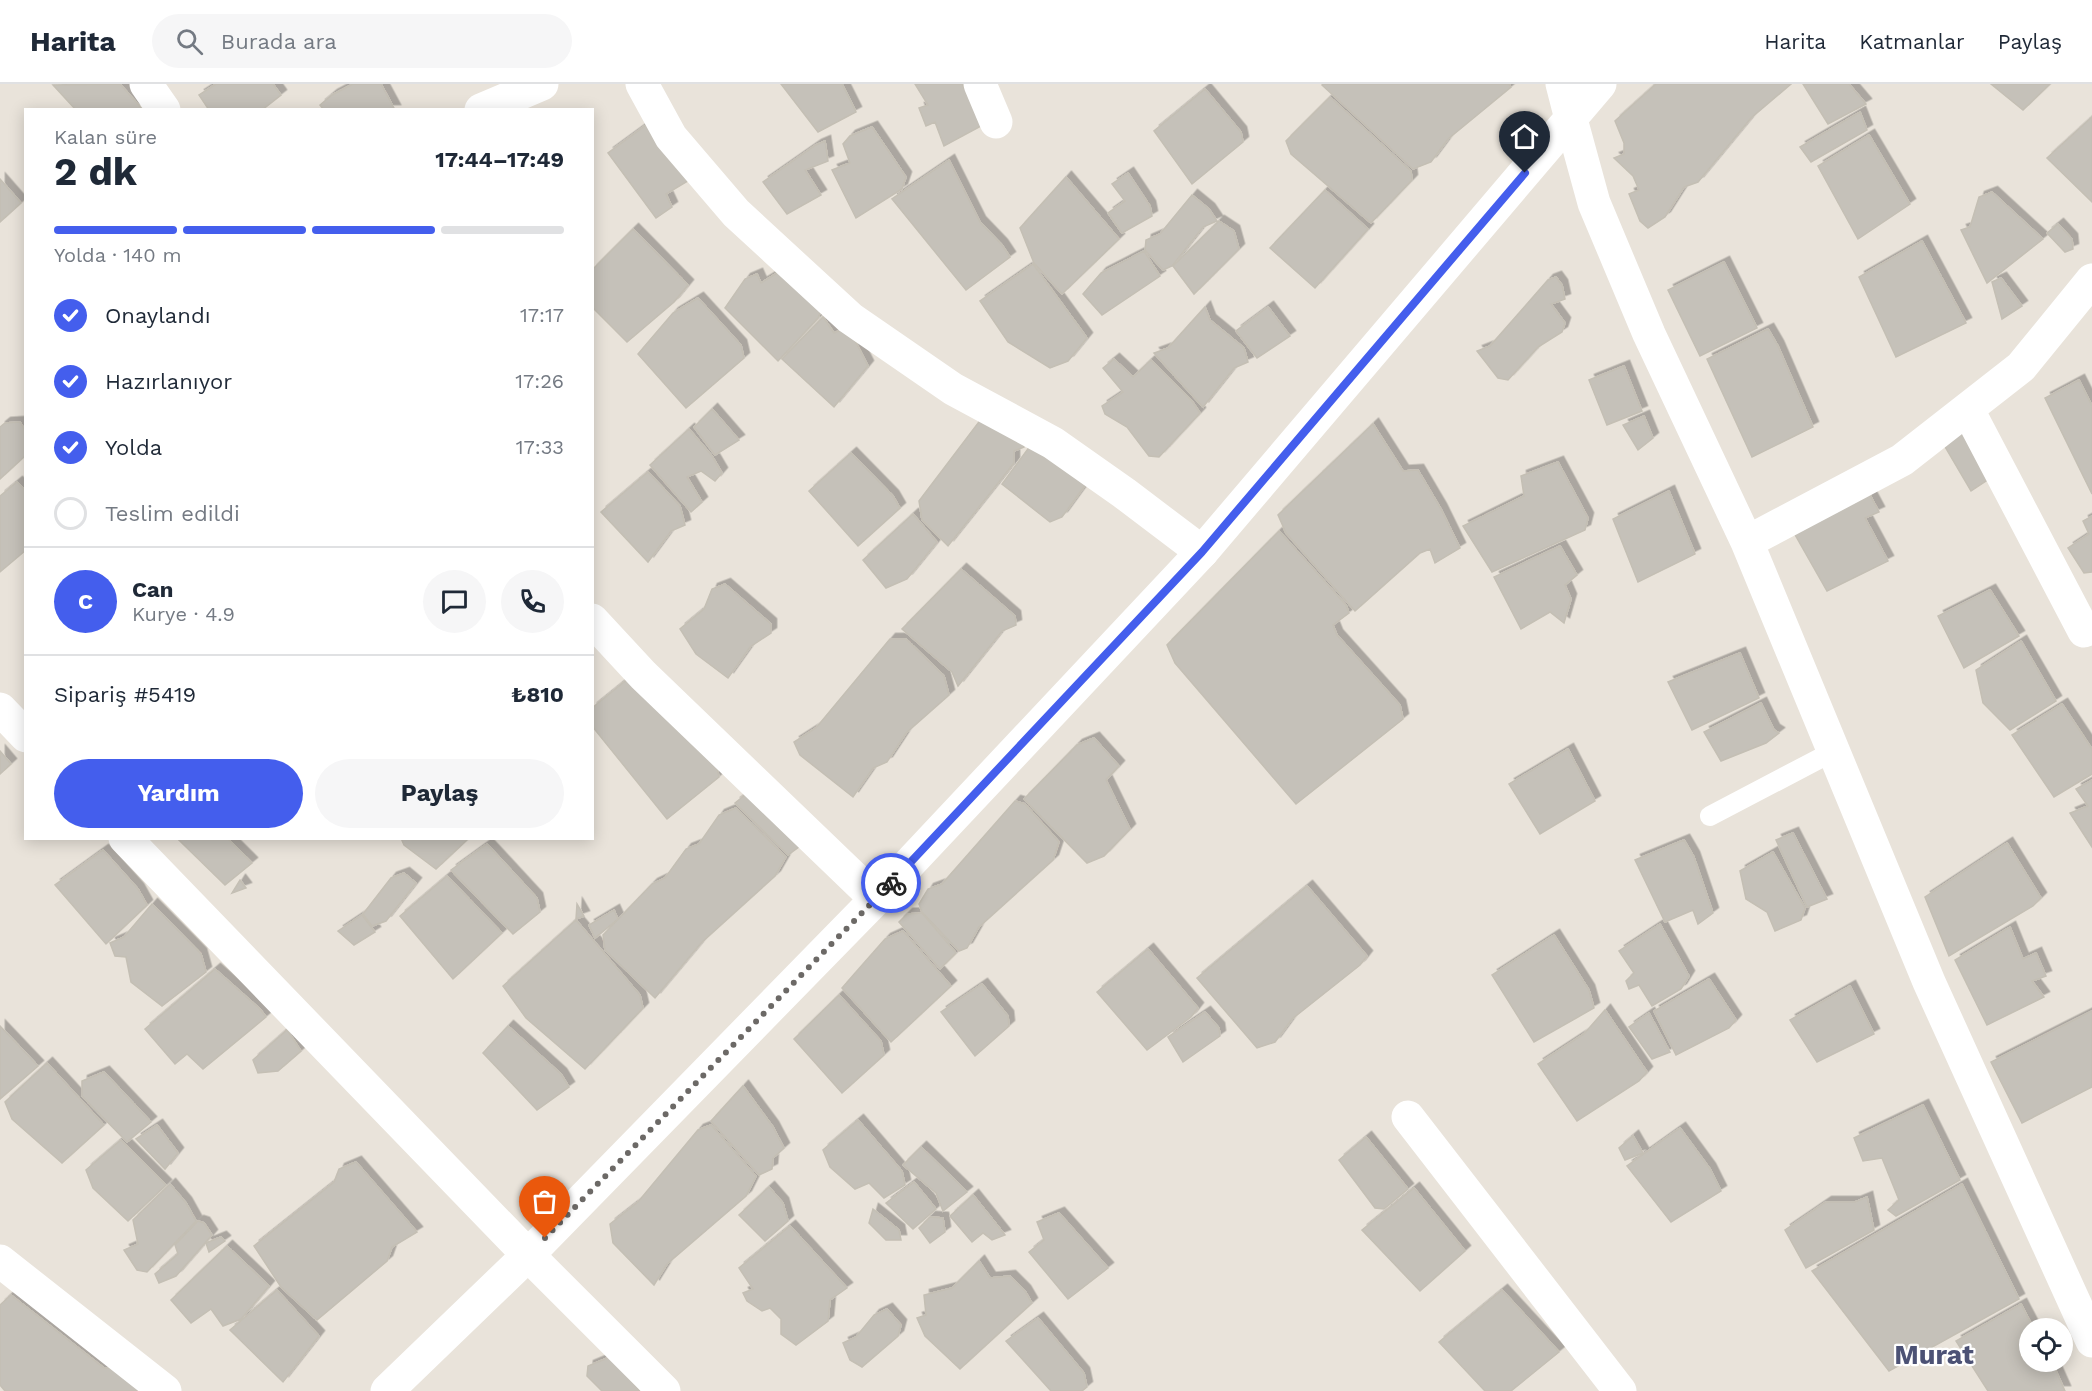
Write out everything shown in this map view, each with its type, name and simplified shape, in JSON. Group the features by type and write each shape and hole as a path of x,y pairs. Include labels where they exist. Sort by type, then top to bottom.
{"street":[{"path":"146,84 163,108"},
{"path":"486,108 542,84"},
{"path":"642,84 671,137 736,213 850,318 953,389 1053,443 1202,552"},
{"path":"980,84 996,122"},
{"path":"1562,84 1594,203 1649,334 1747,542 1929,982 2092,1341"},
{"path":"387,1391 528,1255 876,899 1202,552 1600,84"},
{"path":"1747,542 1902,460 1968,410 2021,367 2092,280"},
{"path":"1968,410 2084,631 2092,627"},
{"path":"594,622 643,675 876,899"},
{"path":"0,709 24,734"},
{"path":"127,840 528,1255 664,1391"},
{"path":"1408,1117 1620,1391"},
{"path":"0,1261 165,1391"}],"lane":[{"path":"1710,816 1834,751"}],"building":[{"path":"120,84 141,108 74,108 53,85"},
{"path":"216,84 273,84 281,95 265,108 208,108 199,95"},
{"path":"353,84 381,84 394,108 322,108 320,105 332,95"},
{"path":"781,84 842,84 856,112 818,132"},
{"path":"915,84 962,84 983,125 944,146 935,122 926,126 919,108 928,105"},
{"path":"1323,84 1509,84 1511,87 1448,139 1431,162 1413,169"},
{"path":"1656,84 1791,84 1751,118 1698,182 1684,187 1665,217 1648,228 1640,221 1629,194 1639,190 1633,176 1614,158 1624,154 1624,143 1615,121"},
{"path":"1803,84 1849,84 1866,104 1828,124"},
{"path":"1991,84 2050,84 2023,110"},
{"path":"1205,89 1241,132 1243,142 1192,184 1154,131"},
{"path":"1330,97 1411,171 1412,180 1371,223 1291,154 1286,141"},
{"path":"1860,112 1867,130 1811,162 1800,147"},
{"path":"2092,117 2092,202 2047,158"},
{"path":"653,120 696,176 666,194 672,207 656,218 608,153"},
{"path":"872,127 906,177 902,189 856,218 832,170 850,163 843,144 850,136"},
{"path":"1869,135 1910,204 1858,239 1818,166"},
{"path":"825,141 828,161 805,170 821,195 787,214 763,182"},
{"path":"949,160 980,222 1010,257 966,290 892,199"},
{"path":"1128,173 1150,206 1152,216 1122,233 1108,213 1125,201 1112,184"},
{"path":"1066,177 1119,239 1062,294 1034,263 1020,228"},
{"path":"0,179 21,203 0,222"},
{"path":"1325,190 1368,229 1315,288 1270,248"},
{"path":"1992,192 2043,239 1987,283 1961,230 1970,227 1979,197"},
{"path":"1192,195 1209,209 1217,221 1203,227 1172,266 1163,270 1145,250 1146,240 1160,234"},
{"path":"1219,221 1234,231 1239,249 1194,294 1173,266"},
{"path":"2058,224 2072,239 2073,249 2065,252 2047,233"},
{"path":"633,229 688,285 674,302 627,342 594,309 594,268"},
{"path":"1922,241 1966,323 1896,357 1859,277"},
{"path":"1144,251 1160,276 1102,315 1083,294 1101,273"},
{"path":"1724,262 1757,328 1700,356 1668,290"},
{"path":"1033,264 1087,338 1068,361 1050,368 1008,342 980,301"},
{"path":"787,267 823,306 818,318 778,361 725,308 745,279 757,274 761,283"},
{"path":"1556,277 1562,285 1565,299 1551,304 1565,323 1562,332 1538,347 1508,380 1498,378 1477,351 1490,346 1548,280"},
{"path":"2001,278 2022,306 2002,319 1992,282"},
{"path":"698,298 741,345 744,358 686,408 638,354 673,313"},
{"path":"1205,307 1210,320 1244,348 1248,362 1234,368 1203,407 1154,353 1168,348"},
{"path":"1268,307 1290,336 1257,358 1236,331"},
{"path":"823,317 834,333 848,327 868,366 834,407 782,359"},
{"path":"1768,329 1778,346 1813,427 1752,457 1707,359"},
{"path":"1114,359 1133,377 1151,360 1192,401 1200,413 1159,457 1149,456 1127,427 1105,414 1102,406 1123,392 1103,368"},
{"path":"1624,366 1642,411 1607,425 1589,380"},
{"path":"2079,380 2092,406 2092,494 2045,398"},
{"path":"712,409 739,440 715,455 694,427"},
{"path":"988,410 1019,429 1024,447 1014,451 1014,463 948,546 922,520 919,501"},
{"path":"1644,416 1653,438 1638,450 1623,425"},
{"path":"20,422 24,429 24,457 0,479 0,427 5,423"},
{"path":"1373,424 1403,471 1418,470 1460,548 1435,563 1430,549 1420,553 1355,611 1286,533 1278,515"},
{"path":"689,429 712,456 722,473 715,481 701,471 687,477 702,502 691,512 650,465"},
{"path":"1963,432 1992,477 1971,491 1941,440"},
{"path":"1036,438 1089,480 1062,517 1050,522 1002,484"},
{"path":"851,453 893,496 900,508 858,546 809,491"},
{"path":"1558,462 1588,518 1585,530 1492,572 1463,526 1524,496 1521,476"},
{"path":"648,472 680,506 685,525 671,531 648,562 601,512"},
{"path":"17,482 24,489 24,552 0,572 0,496"},
{"path":"1669,491 1695,554 1638,582 1613,519"},
{"path":"1870,495 1879,512 1865,518 1888,561 1827,591 1790,526"},
{"path":"913,514 937,542 907,579 886,588 863,560"},
{"path":"2092,516 2092,572 2084,573 2068,548 2089,534 2083,521"},
{"path":"1279,531 1346,605 1349,613 1333,625 1337,635 1400,705 1403,719 1296,804 1175,663 1167,645"},
{"path":"1560,546 1577,575 1565,585 1571,599 1564,623 1550,612 1521,629 1494,577"},
{"path":"961,569 1015,616 1016,625 1002,631 958,686 952,672 902,629"},
{"path":"725,584 771,624 771,633 750,647 728,678 696,654 680,629 704,609 712,589"},
{"path":"1990,590 2019,636 1964,668 1938,616"},
{"path":"890,639 906,639 944,676 949,695 906,733 887,762 873,768 853,797 800,755 794,742 816,728"},
{"path":"2021,641 2056,701 2010,730 1983,703 1976,670"},
{"path":"1740,653 1759,698 1692,730 1668,682"},
{"path":"634,674 716,763 719,777 667,819 594,728 594,706"},
{"path":"1761,703 1774,730 1779,733 1766,743 1721,761 1704,732"},
{"path":"2062,704 2092,749 2092,774 2054,797 2012,735"},
{"path":"1094,738 1119,766 1106,780 1130,829 1104,856 1087,863 1024,799 1077,745"},
{"path":"1568,749 1595,801 1540,834 1509,784"},
{"path":"0,751 11,764 0,774"},
{"path":"2092,780 2092,847 2070,813 2088,806 2076,789"},
{"path":"750,791 803,844 788,855 735,803"},
{"path":"1015,801 1025,804 1059,842 1053,860 979,927 967,948 959,951 922,912 919,904 928,889 942,884"},
{"path":"736,808 786,857 775,876 701,943 655,998 605,950 603,935 652,884 665,878 686,849 699,844 719,815"},
{"path":"1793,833 1827,899 1807,907 1776,840"},
{"path":"179,840 229,840 252,863 225,885"},
{"path":"402,840 467,840 436,869 404,845"},
{"path":"1684,840 1694,857 1713,913 1698,924 1693,910 1665,922 1635,860"},
{"path":"2007,843 2041,898 2033,906 1949,956 1925,897"},
{"path":"487,844 537,898 540,912 513,934 451,870"},
{"path":"103,850 138,889 147,905 106,944 55,885"},
{"path":"1773,852 1805,908 1801,920 1775,931 1767,912 1746,899 1740,871"},
{"path":"404,873 416,883 386,921 372,926 363,914 391,878"},
{"path":"447,876 502,933 453,979 400,916"},
{"path":"240,880 246,888 232,893"},
{"path":"1307,886 1367,956 1360,965 1292,1019 1275,1042 1257,1048 1197,978"},
{"path":"152,904 201,954 206,972 162,1006 131,982 126,957 115,956 110,943 124,937"},
{"path":"577,904 584,916 576,919"},
{"path":"614,910 618,919 595,938 589,925"},
{"path":"922,913 956,953 940,969 899,922 907,914"},
{"path":"362,915 375,932 354,945 338,931"},
{"path":"576,920 640,995 643,1008 585,1069 526,1018 503,986"},
{"path":"1660,924 1689,976 1681,989 1652,1006 1639,985 1629,989 1626,981 1634,973 1619,951"},
{"path":"2010,927 2023,959 2036,953 2046,976 2032,981 2044,997 1987,1025 1955,960"},
{"path":"903,931 951,986 891,1042 842,988 885,939"},
{"path":"1554,935 1589,990 1594,1008 1534,1042 1492,975"},
{"path":"1148,949 1198,1008 1191,1017 1147,1050 1097,992"},
{"path":"215,969 266,1017 203,1069 187,1054 175,1064 145,1029"},
{"path":"1709,979 1736,1020 1729,1028 1676,1055 1654,1011"},
{"path":"982,984 1008,1016 1009,1026 975,1056 941,1012"},
{"path":"1850,986 1874,1034 1817,1062 1790,1020"},
{"path":"839,995 881,1041 884,1055 842,1093 794,1039"},
{"path":"1605,1010 1647,1072 1639,1081 1577,1121 1538,1064 1584,1034"},
{"path":"2092,1011 2092,1087 2022,1123 1991,1062"},
{"path":"1205,1012 1219,1028 1220,1036 1183,1062 1168,1037"},
{"path":"1649,1013 1670,1052 1652,1059 1629,1027"},
{"path":"0,1026 38,1066 0,1099"},
{"path":"508,1026 561,1074 569,1087 537,1110 483,1053"},
{"path":"287,1030 301,1051 278,1071 258,1073 253,1060"},
{"path":"47,1063 104,1125 62,1163 12,1119 5,1102"},
{"path":"104,1072 151,1122 127,1142 82,1096 82,1081"},
{"path":"743,1086 773,1127 784,1148 773,1158 772,1169 759,1175 711,1121"},
{"path":"1923,1105 1960,1180 1896,1216 1888,1210 1899,1200 1882,1158 1863,1161 1854,1138"},
{"path":"858,1120 902,1171 905,1185 884,1198 869,1183 855,1189 830,1167 823,1150"},
{"path":"157,1125 178,1153 165,1169 136,1139"},
{"path":"711,1125 756,1176 746,1196 667,1264 654,1285 613,1243 610,1224 638,1202 698,1130"},
{"path":"1680,1128 1710,1169 1721,1191 1671,1222 1627,1166"},
{"path":"1633,1136 1643,1153 1625,1160 1619,1148"},
{"path":"1366,1137 1408,1189 1384,1209 1375,1208 1339,1160"},
{"path":"121,1140 166,1185 128,1221 93,1188 86,1170"},
{"path":"921,1147 967,1192 943,1211 936,1193 903,1165"},
{"path":"356,1162 417,1232 392,1247 387,1261 317,1320 281,1287 254,1246 334,1182 339,1169"},
{"path":"914,1182 936,1209 913,1229 886,1203"},
{"path":"170,1184 186,1203 196,1221 147,1272 137,1270 124,1250 138,1244 133,1220"},
{"path":"1962,1184 2019,1299 1889,1371 1812,1271"},
{"path":"769,1187 783,1203 788,1221 765,1241 739,1215"},
{"path":"1414,1188 1465,1251 1420,1291 1362,1230"},
{"path":"973,1195 1005,1235 992,1240 983,1233 972,1242 950,1216"},
{"path":"1867,1197 1874,1230 1806,1268 1785,1230 1826,1202 1855,1202"},
{"path":"873,1209 899,1230 901,1240 886,1240 869,1223"},
{"path":"1059,1213 1108,1268 1068,1299 1029,1252 1044,1240 1037,1222"},
{"path":"930,1217 943,1218 945,1232 930,1243 919,1228"},
{"path":"198,1221 204,1223 212,1235 176,1276 159,1283 155,1274 178,1254 175,1245"},
{"path":"790,1226 847,1288 830,1300 828,1321 796,1345 781,1334 781,1319 770,1308 762,1311 747,1301 743,1293 753,1289 739,1268"},
{"path":"221,1237 225,1241 209,1252 206,1243"},
{"path":"227,1246 269,1286 241,1319 223,1326 211,1309 191,1323 171,1300"},
{"path":"979,1261 990,1278 1010,1276 1025,1291 1032,1303 960,1369 925,1336 917,1318 926,1315 924,1295 952,1288"},
{"path":"277,1290 319,1336 283,1382 230,1330"},
{"path":"1502,1290 1559,1352 1511,1391 1485,1391 1439,1342"},
{"path":"11,1295 104,1368 120,1368 146,1391 5,1391 0,1385 0,1305"},
{"path":"2021,1304 2028,1318 2019,1318 2019,1372 2056,1372 2065,1391 1988,1391 1956,1341"},
{"path":"887,1309 901,1325 898,1336 862,1367 850,1360 843,1343 856,1337 874,1315"},
{"path":"1038,1318 1084,1373 1087,1387 1082,1391 1051,1391 1006,1341"},
{"path":"610,1357 640,1391 602,1391 587,1376 588,1366"}],"way so far":[{"path":"545,1238 891,883"}],"district":[{"name":"Murat","path":"1934,1355"}],"route":[{"path":"891,883 1202,552 1525,173"}]}
